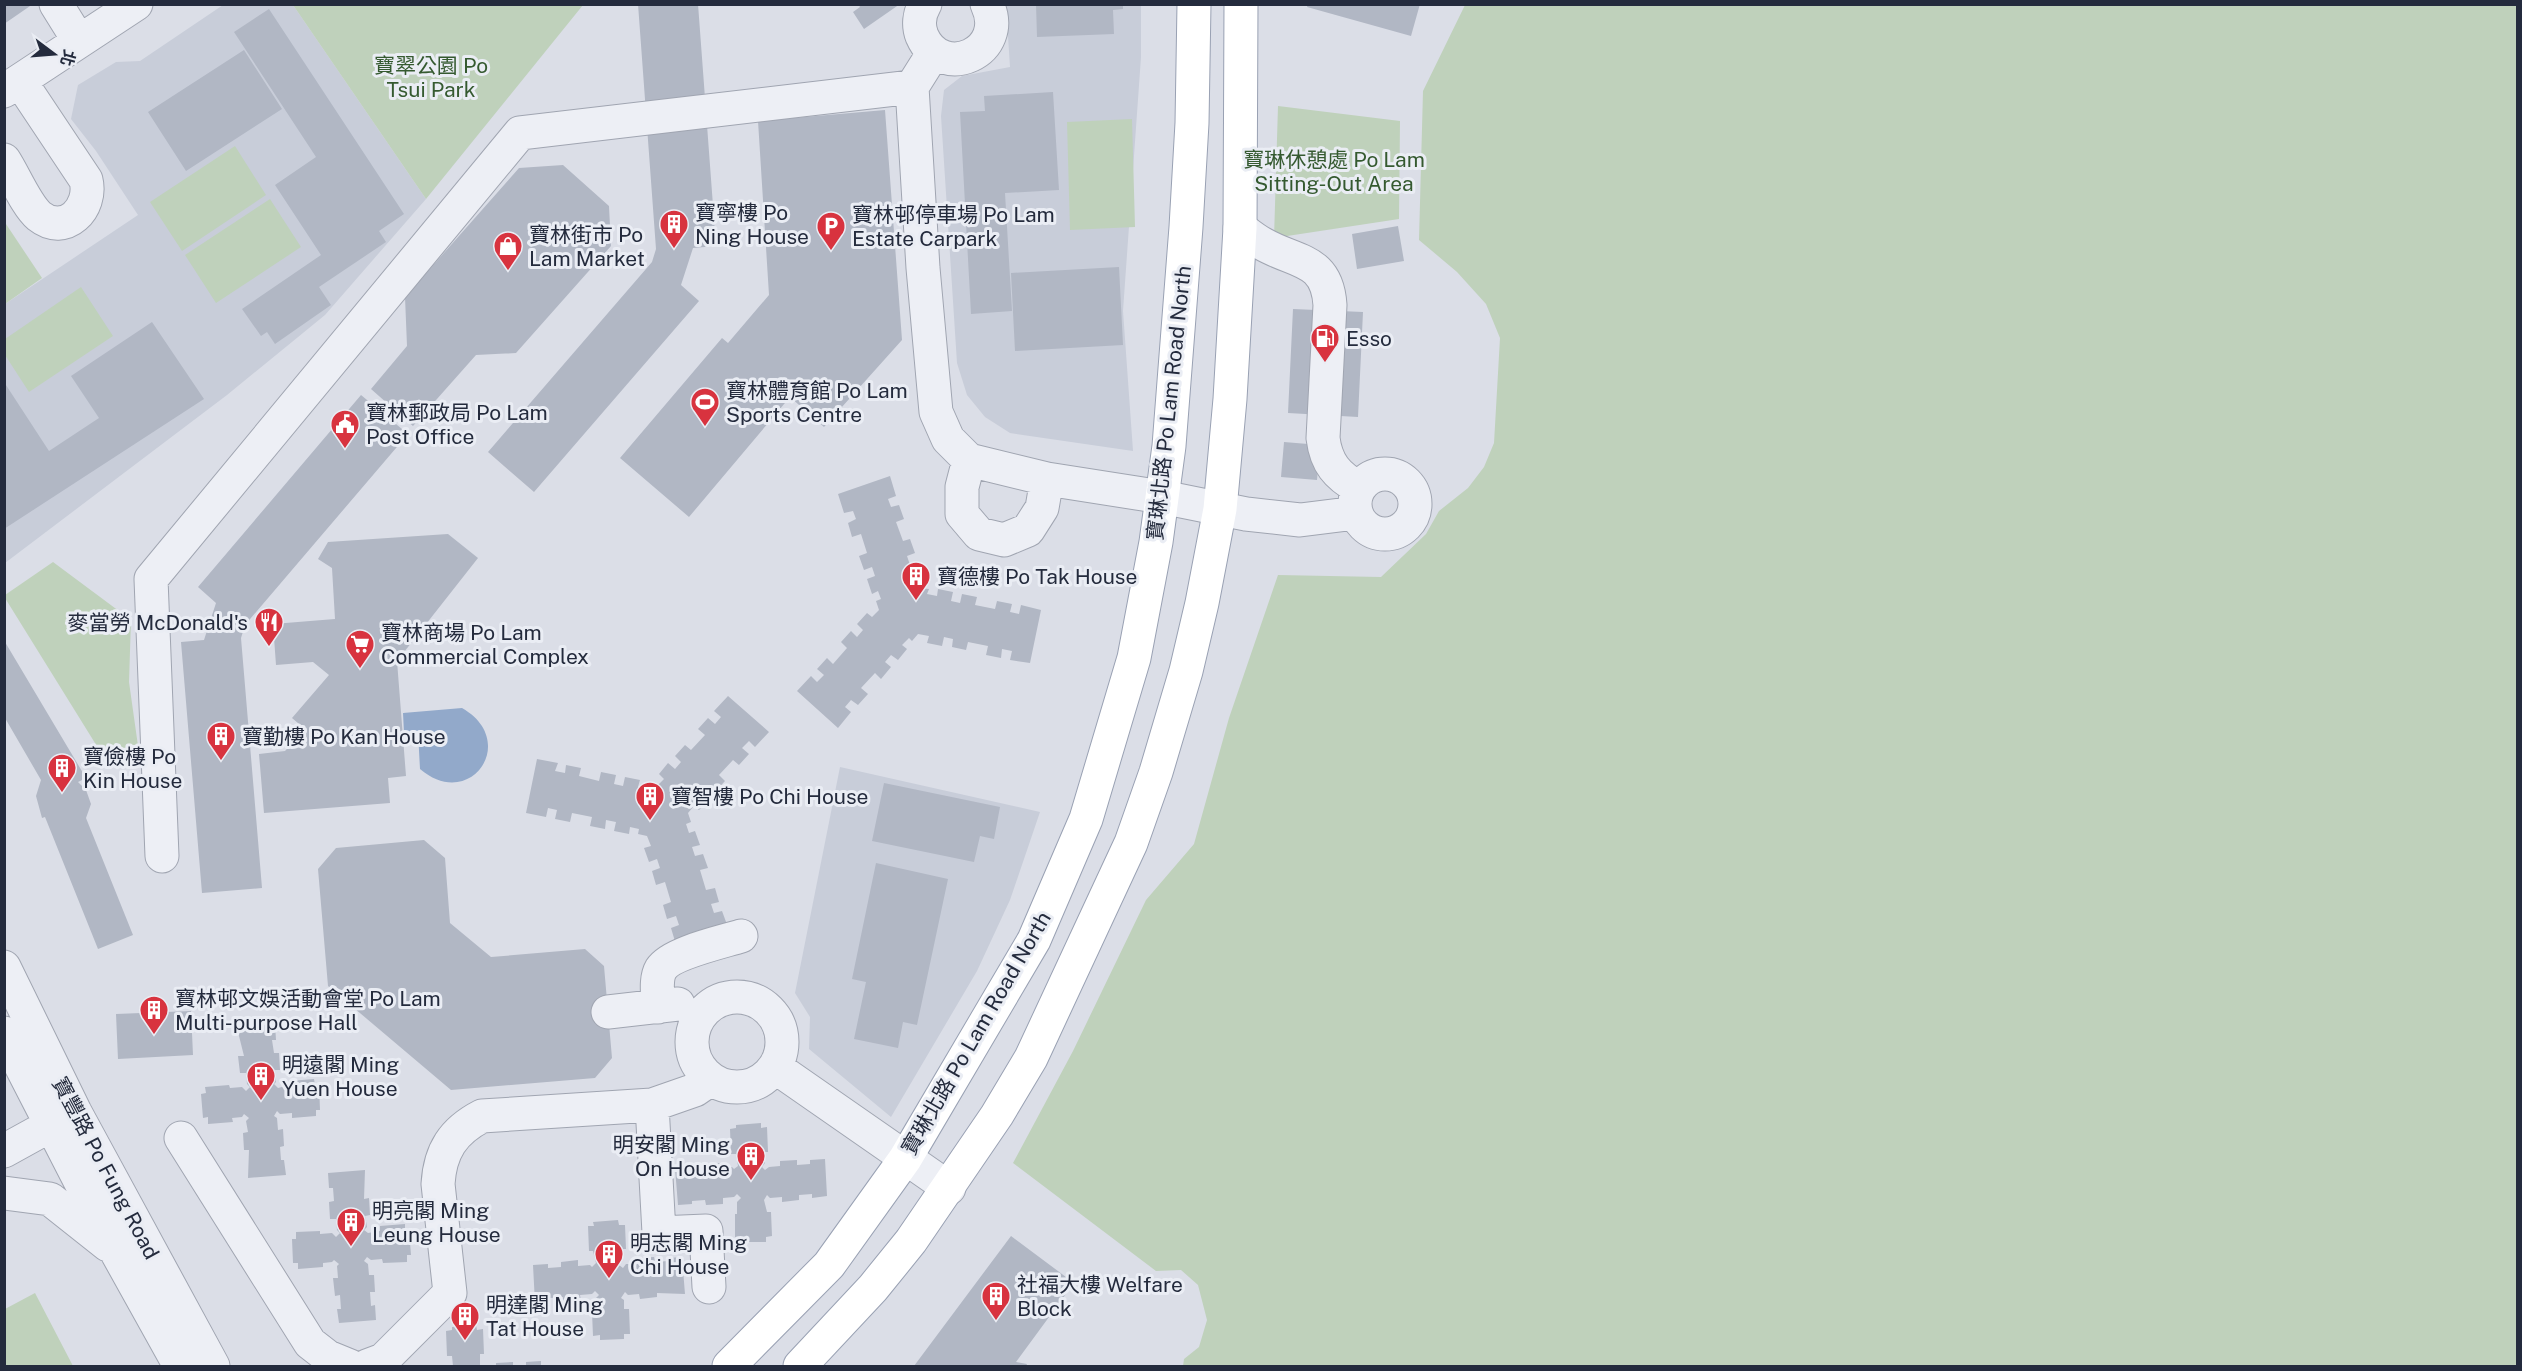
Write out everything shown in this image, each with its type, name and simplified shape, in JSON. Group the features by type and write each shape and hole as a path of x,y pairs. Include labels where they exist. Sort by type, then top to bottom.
{"main road":[{"name":"寶琳北路 Po Lam Road North","path":"729,1366 829,1265 905,1159 1034,940 1086,819 1134,658 1156,542 1169,446 1192,123 1194,4"},
{"path":"800,1366 873,1288 911,1241 949,1188 1031,1058 1131,843 1156,772 1186,671 1220,509 1230,399 1240,228 1241,4"}],"street":[{"path":"56,4 80,41"},
{"path":"4,160 39,216 46,220 62,222 69,220 82,210 88,196 86,180 12,86 136,4"},
{"path":"925,4 920,21 921,33 926,44 934,52 955,59 977,53 985,45 992,23 987,4"},
{"path":"934,52 912,87 923,268 936,412 948,439 969,460 1047,479 1162,496 1220,509 1300,520 1357,501 1336,473 1324,450 1329,291 1316,269 1307,262 1264,245 1240,228"},
{"path":"162,856 151,579 520,133 912,87"},
{"path":"969,460 962,488 962,514 979,534 1004,540 1028,530 1041,508 1047,479"},
{"path":"658,1007 658,985 662,969 675,957 741,936"},
{"name":"寶豐路 Po Fung Road","path":"4,968 116,1251 180,1366"},
{"path":"732,996 746,997 766,1007 779,1024 782,1038 781,1053 775,1067 766,1077 743,1087 732,1087 711,1079 700,1069 692,1046 692,1033 706,1009 718,1000 732,996"},
{"path":"608,1012 692,1004 706,1009"},
{"name":"寶豐路 Po Fung Road","path":"4,1033 63,1118 213,1366"},
{"path":"775,1067 949,1188"},
{"path":"367,1366 383,1360 450,1293 438,1184 439,1166 454,1136 467,1124 482,1116 652,1105 695,1090 711,1079"},
{"path":"652,1105 659,1233 706,1231 709,1287"},
{"path":"4,1150 63,1118"},
{"path":"181,1138 310,1343 328,1357 345,1366 350,1366"},
{"path":"4,1193 50,1199 116,1251"}],"shaded area":[{"path":"223,5 293,5 426,199 325,315 227,395 5,563 5,304 138,215 96,151 71,119 78,85 116,62 140,61"},
{"path":"1006,5 1141,5 1141,57 1123,311 1133,451 1010,433 985,417 967,395 957,363 941,116 944,90 962,76 1010,67"},
{"path":"840,767 1040,812 1010,900 977,971 891,1117 809,1049 810,1017 795,993"}],"green space":[{"name":"寶翠公園 Po Tsui Park","path":"293,5 583,5 426,199"},
{"path":"1465,5 2517,5 2517,1366 1183,1366 1184,1359 1199,1347 1207,1320 1198,1285 1181,1270 1156,1271 1013,1163 1073,1051 1146,900 1194,844 1229,718 1278,575 1381,577 1426,534 1439,511 1468,488 1484,467 1494,443 1500,338 1486,304 1457,272 1419,240 1423,91"},
{"name":"寶琳休憩處 Po Lam Sitting-Out Area","path":"1278,106 1400,121 1399,219 1274,238"},
{"path":"1132,119 1135,227 1070,230 1067,122"},
{"path":"235,146 266,195 182,251 150,202"},
{"path":"270,199 301,247 216,303 185,255"},
{"path":"4,221 42,278 5,304 4,304"},
{"path":"81,287 113,336 29,392 5,355 5,339"},
{"path":"53,562 131,620 129,682 139,753 133,763 108,764 5,598 5,595"},
{"path":"35,1293 73,1366 5,1366 5,1309"}],"water":[{"path":"462,708 479,722 487,738 487,753 482,767 471,777 456,782 439,780 420,769 418,732 404,733 403,713"}],"building":[{"path":"4,4 33,4 4,24"},
{"name":"寶寧樓 Po Ning House","path":"638,4 698,4 716,246 693,248 681,285 699,301 534,492 488,452 652,262 656,249"},
{"path":"858,4 900,4 864,29 853,12 860,7"},
{"path":"1036,4 1123,4 1123,9 1113,10 1114,34 1037,37"},
{"path":"1308,4 1420,4 1411,36 1307,7"},
{"path":"269,9 404,214 379,231 386,242 319,287 331,305 275,344 267,332 261,336 242,309 321,255 275,185 316,157 234,32"},
{"path":"244,50 282,109 186,171 148,112"},
{"path":"1053,92 1059,190 1005,193 1012,311 971,314 960,112 985,111 984,96"},
{"name":"寶林邨停車場 Po Lam Estate Carpark","path":"885,110 902,340 824,427 790,397 689,517 620,458 722,338 728,343 769,295 758,121"},
{"name":"寶林街市 Po Lam Market","path":"563,165 609,206 611,246 516,353 476,355 413,426 371,389 407,346 405,297 519,168"},
{"path":"1398,226 1404,261 1357,269 1352,234"},
{"path":"1119,267 1123,345 1015,351 1011,273"},
{"name":"Esso","path":"1293,309 1363,312 1358,417 1288,413"},
{"path":"152,322 204,399 4,529 4,382 49,451 99,418 71,376"},
{"name":"寶勤樓 Po Kan House","path":"361,395 408,434 245,625 241,638 262,888 202,893 181,642 204,640 216,603 198,587"},
{"path":"1284,442 1320,445 1317,480 1281,477"},
{"name":"寶德樓 Po Tak House","path":"890,476 896,496 888,499 891,507 899,505 904,519 896,522 903,541 910,539 915,553 907,556 910,565 918,562 923,576 916,578 919,588 929,589 927,594 937,596 938,589 953,592 951,601 960,603 962,594 977,597 975,605 995,609 997,601 1012,604 1010,612 1019,614 1021,605 1041,610 1030,663 1010,660 1012,651 1002,649 1001,658 986,655 988,646 968,642 966,650 952,647 953,639 944,637 942,646 927,643 929,636 918,634 912,641 909,638 902,645 907,649 898,660 891,655 885,662 891,667 881,679 875,673 861,688 868,694 858,705 851,700 845,707 851,712 838,728 797,691 811,676 817,682 824,675 817,669 827,658 833,664 847,648 841,642 851,631 857,637 863,630 857,624 867,613 872,617 879,610 876,601 881,599 878,591 872,594 867,579 875,576 872,567 864,570 859,556 867,553 861,534 852,537 848,523 856,519 853,511 844,513 838,494"},
{"name":"寶林商場 Po Lam Commercial Complex","path":"448,534 478,558 397,661 406,776 388,778 390,803 264,813 259,754 285,751 305,729 292,718 329,675 313,662 276,665 273,624 335,619 332,568 318,559 328,542"},
{"name":"寶儉樓 Po Kin House","path":"5,642 86,778 78,782 86,790 91,804 86,818 133,935 98,949 45,817 42,818 36,796 41,780 5,718"},
{"name":"寶智樓 Po Chi House","path":"728,696 769,732 755,747 749,741 742,748 749,754 739,765 733,760 719,775 725,781 715,792 709,786 703,794 709,799 699,810 694,806 688,813 691,822 686,824 689,833 695,831 700,845 692,847 695,856 703,854 708,868 700,870 706,890 715,888 719,902 711,904 714,913 722,911 729,930 677,948 671,928 679,925 676,916 667,919 663,905 671,902 665,882 656,885 652,871 660,868 657,859 649,862 644,848 651,846 647,836 638,834 639,829 630,827 629,834 614,831 616,822 606,820 605,829 590,826 592,817 572,813 570,822 555,819 557,810 548,808 546,817 526,813 537,759 558,763 555,771 565,773 566,765 581,768 579,776 599,781 601,772 616,775 614,784 623,786 625,777 640,780 638,787 648,789 655,782 658,785 664,779 659,774 668,763 675,769 681,762 675,756 685,745 691,750 705,735 698,729 708,718 715,724 721,717 714,711"},
{"path":"884,783 1000,807 994,839 980,836 974,862 872,841"},
{"path":"424,840 445,858 450,923 491,957 585,949 604,966 612,1058 595,1078 451,1090 328,986 318,869 336,848"},
{"path":"876,863 948,879 917,1025 903,1022 898,1048 854,1039 866,982 852,979"},
{"name":"寶林邨文娛活動會堂 Po Lam Multi-purpose Hall","path":"191,1011 193,1055 118,1059 116,1014"},
{"name":"明遠閣 Ming Yuen House","path":"275,1024 276,1040 272,1040 274,1053 279,1053 280,1070 275,1070 276,1082 274,1084 278,1088 290,1085 290,1081 314,1079 315,1085 319,1084 320,1110 316,1110 316,1116 292,1118 292,1113 280,1114 277,1111 274,1116 277,1118 278,1130 283,1129 284,1146 280,1147 286,1175 248,1178 249,1150 244,1150 243,1133 248,1132 246,1121 249,1118 244,1114 242,1117 232,1118 233,1122 208,1124 208,1117 203,1118 201,1094 206,1093 205,1087 229,1085 230,1088 242,1087 246,1091 250,1087 247,1084 246,1073 240,1073 238,1056 244,1056 237,1028"},
{"name":"明安閣 Ming On House","path":"761,1123 761,1128 767,1127 768,1152 764,1152 765,1163 762,1167 765,1170 769,1167 780,1166 780,1161 797,1160 797,1165 810,1164 810,1160 825,1159 827,1196 812,1198 812,1194 799,1195 799,1200 782,1202 782,1197 770,1198 767,1195 764,1200 767,1212 771,1212 772,1236 766,1237 766,1242 742,1242 742,1238 735,1239 735,1214 737,1214 737,1202 741,1198 737,1194 734,1197 723,1198 723,1204 706,1205 705,1200 678,1205 675,1168 703,1169 703,1164 720,1163 721,1168 732,1167 734,1169 738,1166 736,1154 731,1154 730,1129 736,1128 736,1125"},
{"name":"明亮閣 Ming Leung House","path":"365,1170 364,1199 369,1198 370,1215 365,1216 367,1227 364,1230 368,1233 380,1231 380,1226 405,1224 405,1230 409,1230 411,1255 407,1255 407,1262 383,1263 382,1259 371,1260 367,1257 364,1261 368,1264 369,1275 374,1275 375,1292 370,1292 371,1306 375,1305 376,1320 339,1323 337,1309 341,1309 340,1295 335,1296 333,1278 338,1278 337,1266 339,1264 334,1260 323,1263 323,1267 298,1269 298,1263 293,1263 292,1239 296,1239 296,1232 320,1231 320,1234 332,1233 336,1237 340,1233 337,1230 336,1219 330,1219 329,1202 334,1201 333,1188 329,1188 328,1173"},
{"name":"明志閣 Ming Chi House","path":"618,1220 619,1225 625,1225 626,1249 621,1249 622,1261 619,1265 623,1268 626,1264 638,1264 637,1258 654,1257 655,1262 682,1257 685,1294 657,1293 657,1297 640,1299 639,1294 628,1295 625,1292 621,1298 624,1300 624,1309 629,1309 630,1334 624,1334 624,1339 600,1340 600,1335 593,1336 592,1312 595,1312 594,1300 599,1295 595,1291 592,1294 580,1295 581,1301 563,1302 563,1297 550,1298 550,1302 535,1303 533,1265 548,1264 548,1268 561,1267 561,1262 578,1260 578,1266 590,1265 592,1267 596,1263 593,1251 589,1251 588,1226 594,1226 593,1222"},
{"name":"社福大樓 Welfare Block","path":"1011,1236 1074,1283 1016,1362 1027,1364 1026,1366 914,1366"},
{"name":"明達閣 Ming Tat House","path":"476,1325 477,1330 483,1329 484,1354 480,1354 480,1365 453,1366 452,1356 447,1356 446,1331 452,1330 452,1327"},
{"name":"明達閣 Ming Tat House","path":"541,1361 541,1366 526,1366 526,1362"},
{"name":"明達閣 Ming Tat House","path":"513,1362 513,1366 496,1366 496,1363"}],"place":[{"name":"寶寧樓 Po Ning House","path":"674,250"},
{"name":"寶林邨停車場 Po Lam Estate Carpark","path":"831,252"},
{"name":"寶林街市 Po Lam Market","path":"508,272"},
{"name":"Esso","path":"1325,364"},
{"name":"寶林體育館 Po Lam Sports Centre","path":"705,428"},
{"name":"寶林郵政局 Po Lam Post Office","path":"345,450"},
{"name":"寶德樓 Po Tak House","path":"916,602"},
{"name":"麥當勞 McDonald's","path":"269,648"},
{"name":"寶林商場 Po Lam Commercial Complex","path":"360,670"},
{"name":"寶勤樓 Po Kan House","path":"221,762"},
{"name":"寶儉樓 Po Kin House","path":"62,794"},
{"name":"寶智樓 Po Chi House","path":"650,822"},
{"name":"寶林邨文娛活動會堂 Po Lam Multi-purpose Hall","path":"154,1036"},
{"name":"明遠閣 Ming Yuen House","path":"261,1102"},
{"name":"明安閣 Ming On House","path":"751,1182"},
{"name":"明亮閣 Ming Leung House","path":"351,1248"},
{"name":"明志閣 Ming Chi House","path":"609,1280"},
{"name":"社福大樓 Welfare Block","path":"996,1322"},
{"name":"明達閣 Ming Tat House","path":"465,1342"}]}
